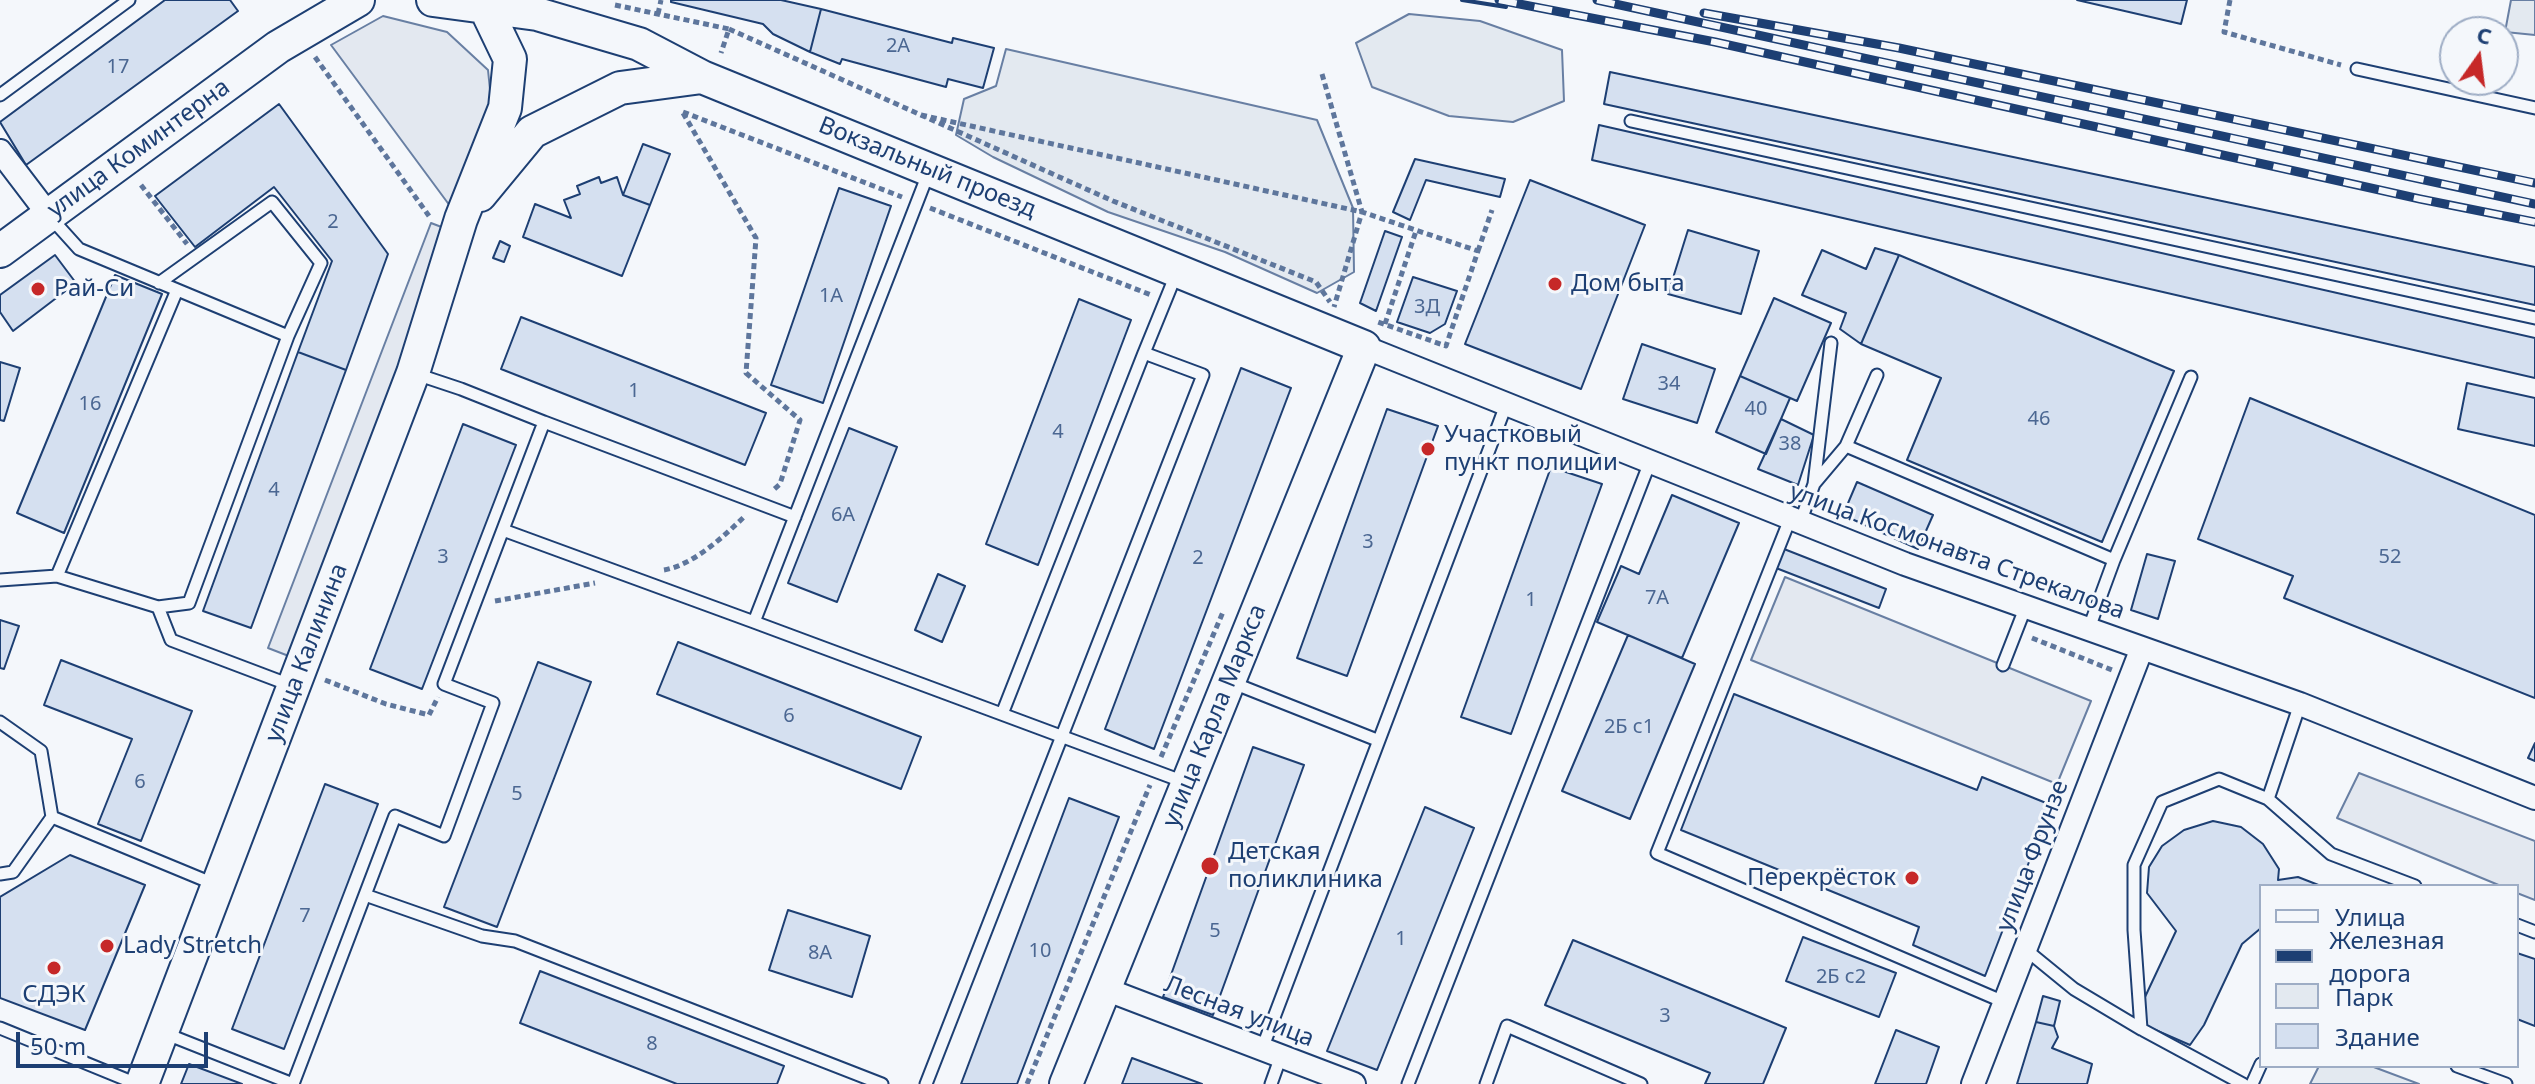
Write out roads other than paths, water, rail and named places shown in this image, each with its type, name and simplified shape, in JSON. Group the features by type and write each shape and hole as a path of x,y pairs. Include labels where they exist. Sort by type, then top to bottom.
{"street":[{"name":"улица Коминтерна","path":"0,251 278,47 358,0"},
{"name":"Вокзальный проезд","path":"433,0 537,14 712,65 1171,286 1374,330"},
{"name":"улица Калинина","path":"140,1084 163,1033 219,886 306,682 413,373 461,219 505,108 510,59 485,7"},
{"path":"620,88 639,44"},
{"path":"461,219 532,132 620,88 712,65"},
{"path":"0,151 48,214"},
{"name":"улица Космонавта Стрекалова","path":"1374,330 1506,405 1905,564 2300,704 2535,798"},
{"name":"улица Карла Маркса","path":"1066,1084 1374,330"},
{"name":"улица Фрунзе","path":"1973,1084 2142,648"},
{"name":"Лесная улица","path":"1105,989 1354,1084"}],"lane":[{"path":"0,95 129,0"},
{"path":"2357,69 2535,108"},
{"path":"1631,121 2535,318"},
{"path":"754,622 930,170"},
{"path":"0,580 57,576 158,607 189,603 288,336 321,263 272,202 159,283"},
{"path":"48,214 79,249 288,336"},
{"path":"1002,714 1171,286"},
{"path":"57,576 177,290"},
{"path":"1814,484 1831,343"},
{"path":"926,1084 1203,375 1144,353"},
{"path":"413,373 795,517"},
{"path":"1877,375 1846,446 1814,484 1795,521 1657,853 2004,1002"},
{"path":"2089,628 2114,560 2191,377"},
{"path":"1271,1084 1272,1053 1377,740 1506,405"},
{"path":"163,1033 293,1084 395,816 444,836 450,822 493,703 444,684 544,422"},
{"path":"1846,446 2114,560"},
{"path":"1408,1084 1650,462"},
{"path":"503,530 1188,783"},
{"path":"2003,665 2026,606"},
{"path":"158,607 171,640 306,682"},
{"path":"1229,682 1377,740"},
{"path":"2268,799 2300,704"},
{"path":"0,722 41,751 52,817 13,872 0,874"},
{"path":"2141,1029 2134,930 2134,865 2162,802 2219,779 2268,799 2331,854 2410,884"},
{"path":"52,817 219,886"},
{"path":"365,895 482,936 515,941 882,1084"},
{"path":"2025,949 2074,989 2243,1084"},
{"path":"1486,1084 1507,1026 1641,1084"},
{"path":"0,1028 140,1084"},
{"path":"2462,1068 2506,1084"}],"railway":[{"path":"1499,0 1715,42 2535,222"},
{"path":"1597,0 2535,204"},
{"path":"1704,13 1899,48 2535,183"}],"place":[{"name":"Дом быта","path":"1555,284"},
{"name":"Рай-Си","path":"38,289"},
{"name":"Участковый пункт полиции","path":"1428,449"},
{"name":"Детская поликлиника","path":"1210,866"},
{"name":"Перекрёсток","path":"1912,878"},
{"name":"Lady Stretch","path":"107,946"},
{"name":"СДЭК","path":"54,968"}]}
